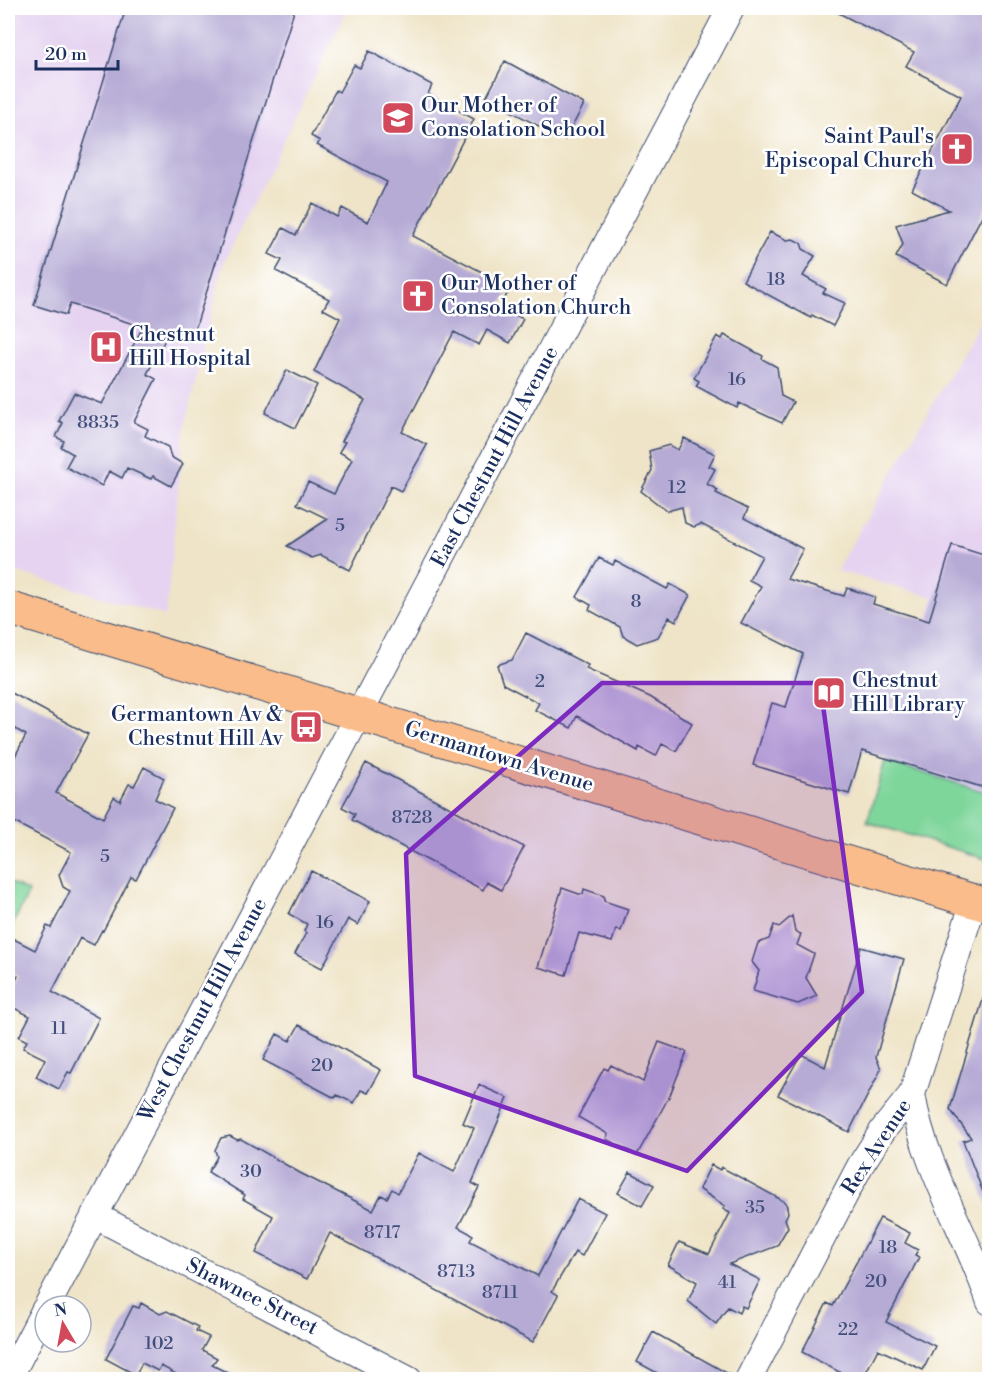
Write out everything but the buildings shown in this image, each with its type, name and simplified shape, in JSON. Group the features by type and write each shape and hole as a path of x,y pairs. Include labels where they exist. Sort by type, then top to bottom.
{"main road":[{"name":"Germantown Avenue","path":"8,608 982,904"}],"street":[{"name":"East Chestnut Hill Avenue","path":"359,714 731,8"},
{"name":"West Chestnut Hill Avenue","path":"53,1294 359,714"},
{"name":"Rex Avenue","path":"748,1380 860,1166 883,1130 912,1094 982,904"},
{"path":"912,1094 920,1131 932,1165 990,1302"},
{"name":"Shawnee Street","path":"94,1215 409,1380"},
{"name":"West Chestnut Hill Avenue","path":"8,1380 33,1333"}],"highlighted area":[{"path":"602,683 820,683 862,992 687,1171 415,1076 406,854"}],"shaded area":[{"name":"Chestnut Hill Hospital","path":"8,8 348,8 223,265 184,430 166,616 8,569"},
{"path":"989,306 989,793 885,761 934,597 836,571"}],"green space":[{"path":"885,761 989,793 989,860 867,822"},
{"path":"8,882 29,892 8,934"}],"place":[{"name":"Our Mother of Consolation School","path":"398,118"},
{"name":"Saint Paul's Episcopal Church","path":"957,149"},
{"name":"Our Mother of Consolation Church","path":"418,296"},
{"name":"Chestnut Hill Hospital","path":"106,347"},
{"name":"Chestnut Hill Library","path":"829,693"},
{"name":"Germantown Av & Chestnut Hill Av","path":"306,727"}]}
